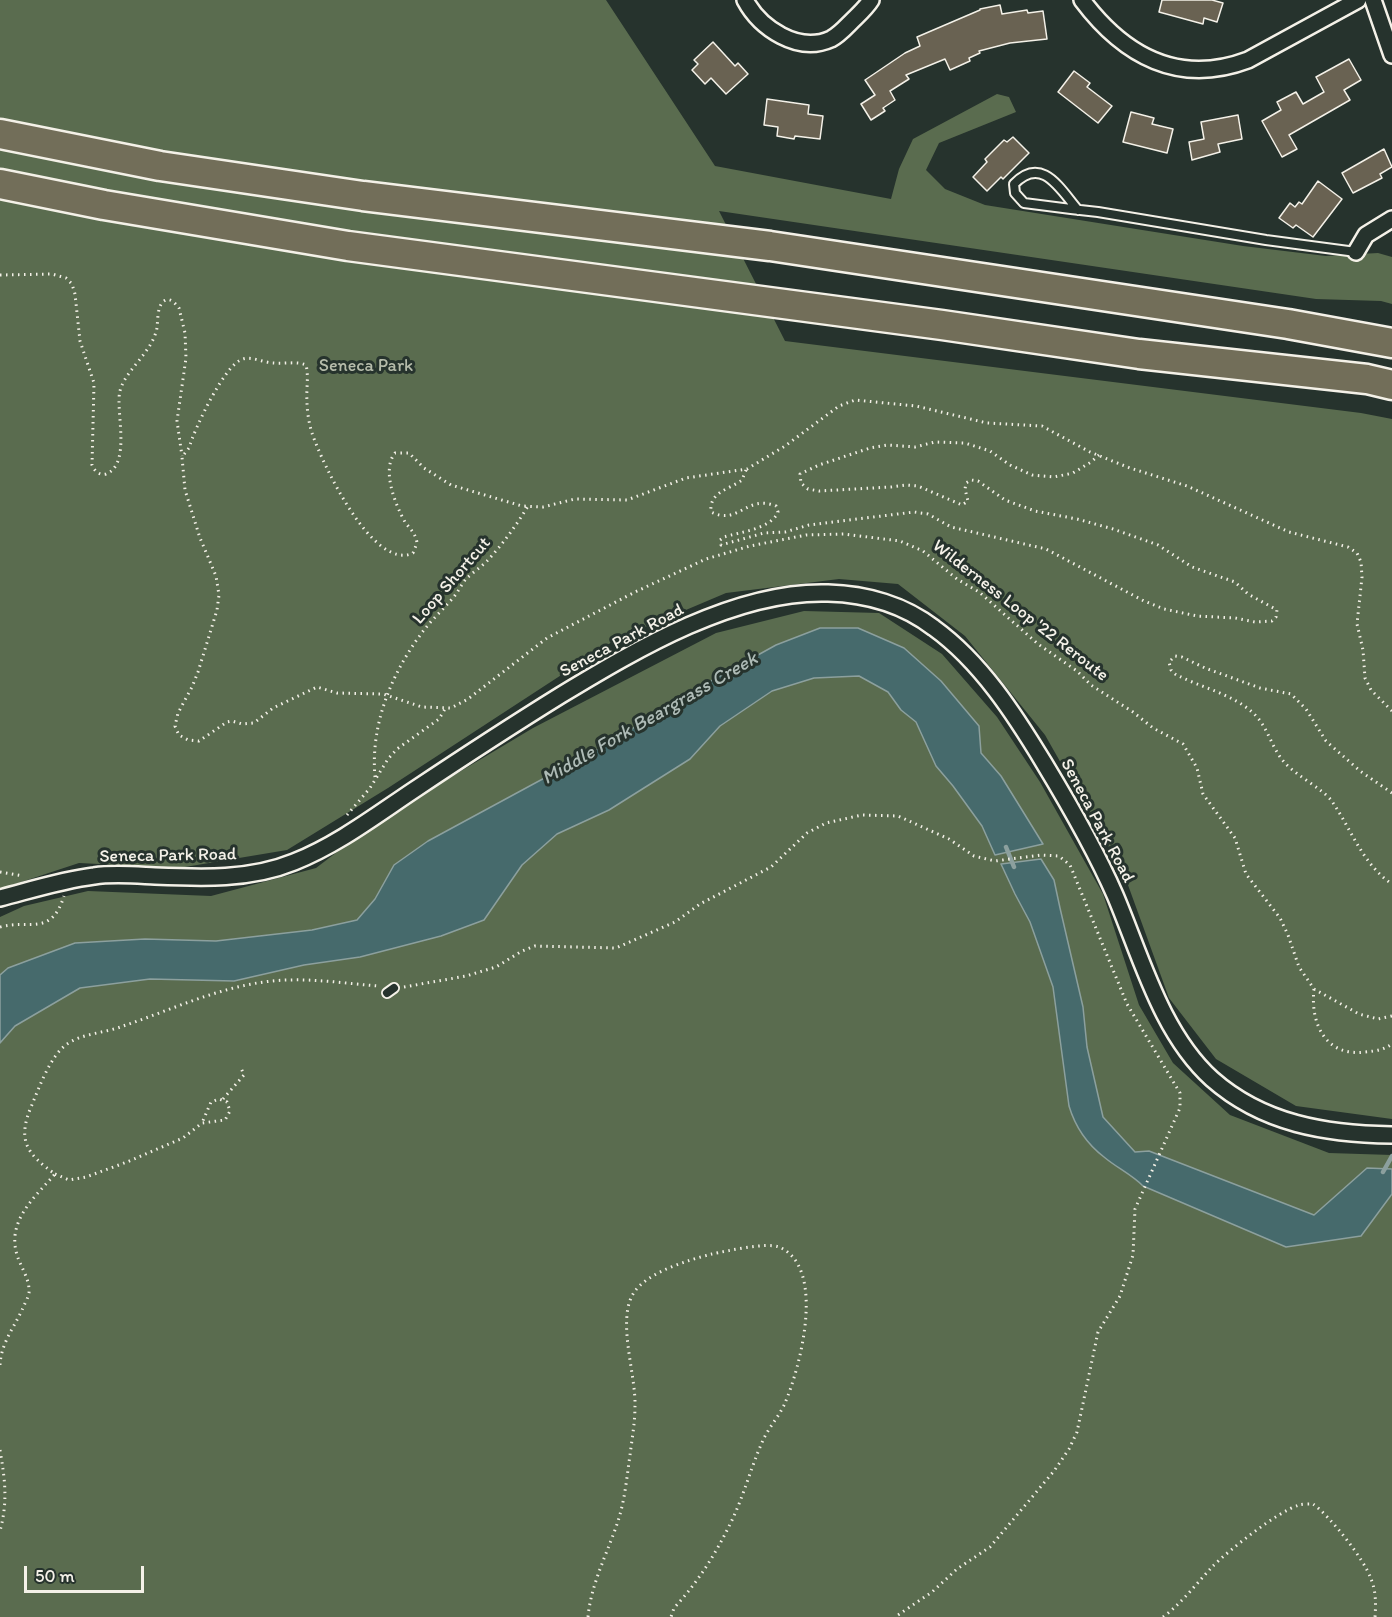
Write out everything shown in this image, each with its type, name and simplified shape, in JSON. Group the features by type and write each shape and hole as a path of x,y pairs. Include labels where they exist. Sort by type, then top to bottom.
{"highway":[{"path":"0,134 194,171 363,196 770,246 1288,324 1392,343"},
{"path":"0,184 104,205 348,246 1139,354 1367,379 1392,385"}],"street":[{"path":"744,0 751,12 780,36 802,44 819,43 833,38 872,0"},
{"path":"1082,0 1096,19 1120,42 1135,52 1166,65 1199,70 1233,66 1248,60 1358,0"},
{"path":"1373,0 1392,55"},
{"path":"1356,252 1366,235 1392,219"},
{"name":"Seneca Park Road","path":"0,898 96,875 203,878 238,876 270,870 294,862 329,845 497,734 647,645 702,620 748,604 796,593 855,595 898,607 932,626 952,642 986,678 1021,725 1091,843 1170,1026 1194,1061 1215,1081 1247,1104 1287,1122 1316,1129 1364,1135 1392,1135"}],"lane":[{"path":"1078,210 1050,177 1034,172 1022,176 1014,184 1015,193 1024,202 1356,252"}],"path":[{"path":"0,275 52,274 66,278 72,284 80,341 94,383 92,465 102,474 112,468 118,457 122,437 118,411 120,389 151,344 161,304 169,300 179,308 186,344 177,421 185,490 200,538 214,571 219,595 200,667 178,712 175,726 179,735 188,740 199,741 227,722 254,723 273,708 317,687 337,693 383,694 422,708 445,709 439,719 397,749 375,777 370,788 346,816"},
{"path":"182,457 189,448 220,382 236,363 246,358 267,363 306,365 308,370 306,401 311,432 333,481 351,510 376,542 387,551 397,555 408,555 413,553 417,543 394,495 389,465 395,453 409,453 424,468 451,485 528,506 543,507 575,499 627,500 686,478 747,469 786,446 839,406 855,400 916,406 993,424 1042,426 1064,439 1130,468 1187,486 1289,532 1348,548 1357,553 1361,562 1362,577 1357,624 1363,650 1365,678 1367,684 1392,711"},
{"path":"747,469 742,480 712,498 711,512 718,516 728,517 757,502 776,506 778,512 776,517 764,525 724,537 720,540 722,544 809,525 914,512 928,514 951,527 1046,549 1144,601 1164,609 1197,616 1227,617 1255,622 1272,621 1276,617 1277,610 1248,594 1234,582 1201,571 1158,545 1077,519 1035,511 1005,500 978,481 971,480 966,483 968,501 962,505 918,486 808,489 801,483 800,474 829,461 870,448 888,445 915,447 935,442 965,443 990,451 1010,465 1032,474 1053,477 1073,473 1099,455"},
{"name":"Loop Shortcut","path":"375,777 374,762 379,722 392,684 404,660 460,586 488,561 505,541 528,506"},
{"name":"Wilderness Loop '22 Reroute","path":"445,709 456,707 468,699 547,638 635,592 706,559 750,546 806,535 844,534 900,541 923,551 957,579 978,592 1038,644 1077,671 1091,685 1153,728 1183,744 1197,768 1203,794 1235,838 1246,874 1280,918 1299,967 1314,989 1359,1014 1378,1019 1392,1016"},
{"path":"1392,793 1360,771 1326,741 1306,709 1291,694 1260,688 1182,657 1175,656 1169,662 1175,674 1239,702 1253,713 1262,723 1283,761 1294,772 1328,796 1369,863 1382,878 1392,884"},
{"path":"241,1068 244,1075 223,1099 211,1102 202,1123 183,1138 86,1177 69,1180 55,1174 29,1151 24,1138 26,1120 42,1080 60,1051 77,1039 120,1028 230,988 288,980 391,990 466,976 496,967 535,946 616,948 675,922 700,904 771,867 807,833 844,819 862,815 898,816 949,839 974,856 995,861 1041,855 1059,856 1070,865 1127,1004 1180,1093 1180,1108 1135,1209 1133,1255 1120,1296 1098,1332 1077,1432 1069,1449 990,1547 957,1569 932,1592 895,1617"},
{"path":"0,927 30,926 49,921 60,909 64,893 63,882"},
{"path":"1314,989 1313,1008 1320,1031 1326,1040 1341,1051 1357,1054 1376,1052 1392,1044"},
{"path":"202,1123 225,1120 229,1116 230,1106 223,1099"},
{"path":"0,1365 1,1351 29,1294 27,1276 13,1242 15,1225 28,1205 55,1174"},
{"path":"588,1617 595,1586 620,1515 627,1471 635,1404 627,1334 627,1310 632,1294 642,1284 681,1262 762,1246 779,1247 793,1258 802,1274 807,1300 806,1327 796,1373 785,1404 764,1438 734,1517 709,1566 674,1608 671,1617"},
{"path":"0,1450 6,1490 5,1510 0,1531"},
{"path":"1163,1617 1214,1565 1245,1540 1279,1515 1298,1506 1313,1504 1323,1510 1367,1571 1375,1594 1375,1617"}],"green space":[{"name":"Seneca Park","path":"0,0 606,0 715,166 891,199 899,169 913,139 997,94 1009,97 1016,112 939,143 926,170 945,189 985,205 1243,246 1326,256 1378,253 1392,257 1392,304 1381,301 1316,299 719,211 785,341 1361,413 1392,419 1392,1119 1296,1106 1216,1059 1169,998 1124,874 1045,735 965,636 898,584 839,579 726,593 615,640 388,788 287,850 179,868 79,863 0,889"},
{"path":"804,611 879,613 942,654 997,717 1040,782 1103,894 1139,1005 1173,1063 1230,1115 1329,1153 1392,1155 1392,1617 0,1617 0,917 24,906 88,891 211,896 316,868 379,820 533,728 716,633"}],"water":[{"path":"820,628 858,628 904,648 941,681 979,726 981,753 1001,776 1043,844 995,855 982,826 936,766 916,722 901,710 888,692 859,676 814,678 772,691 720,726 690,759 609,810 557,834 522,865 484,920 441,936 360,957 304,965 234,981 150,979 80,988 15,1026 0,1043 0,975 8,968 75,943 145,939 216,941 312,930 357,920 375,899 394,865 428,841 611,742 682,697 776,645"},
{"path":"1041,859 1054,880 1083,1007 1087,1047 1103,1117 1135,1152 1149,1151 1314,1215 1367,1168 1392,1169 1392,1194 1361,1236 1286,1247 1143,1186 1104,1157 1087,1140 1078,1127 1069,1106 1053,987 1030,922 1001,864"}],"building":[{"path":"1162,0 1212,0 1223,3 1217,22 1204,18 1203,24 1159,12"},
{"path":"1000,5 1002,14 1027,10 1028,13 1043,11 1047,39 1010,43 979,51 980,53 969,58 970,61 950,70 945,59 906,75 909,79 890,91 895,100 883,108 885,111 871,120 861,104 875,95 865,80 905,53 920,46 917,37 980,9"},
{"path":"713,42 735,66 738,63 748,74 726,94 711,78 705,84 692,70 698,64 694,60"},
{"path":"1349,59 1361,80 1344,90 1350,100 1289,135 1297,149 1282,157 1262,121 1281,110 1277,102 1296,92 1303,104 1324,92 1316,77"},
{"path":"1074,71 1090,83 1087,87 1112,106 1098,123 1058,92"},
{"path":"767,99 809,105 808,114 823,116 820,139 795,136 794,139 777,136 778,127 764,125"},
{"path":"1131,112 1154,118 1152,124 1173,129 1167,153 1123,142"},
{"path":"1238,115 1242,139 1218,144 1220,152 1192,160 1189,142 1204,139 1201,122"},
{"path":"1013,137 1029,153 1003,179 1001,177 987,191 973,177 987,162 985,159 1004,140 1007,142"},
{"path":"1384,149 1392,167 1380,174 1382,178 1353,193 1342,173"},
{"path":"1318,181 1342,199 1313,237 1296,225 1293,228 1279,218 1290,203 1295,207 1299,202 1302,204"}],"waterway":[{"name":"Middle Fork Beargrass Creek","path":"1006,847 1014,867"},
{"name":"Middle Fork Beargrass Creek","path":"1383,1172 1392,1156"}]}
